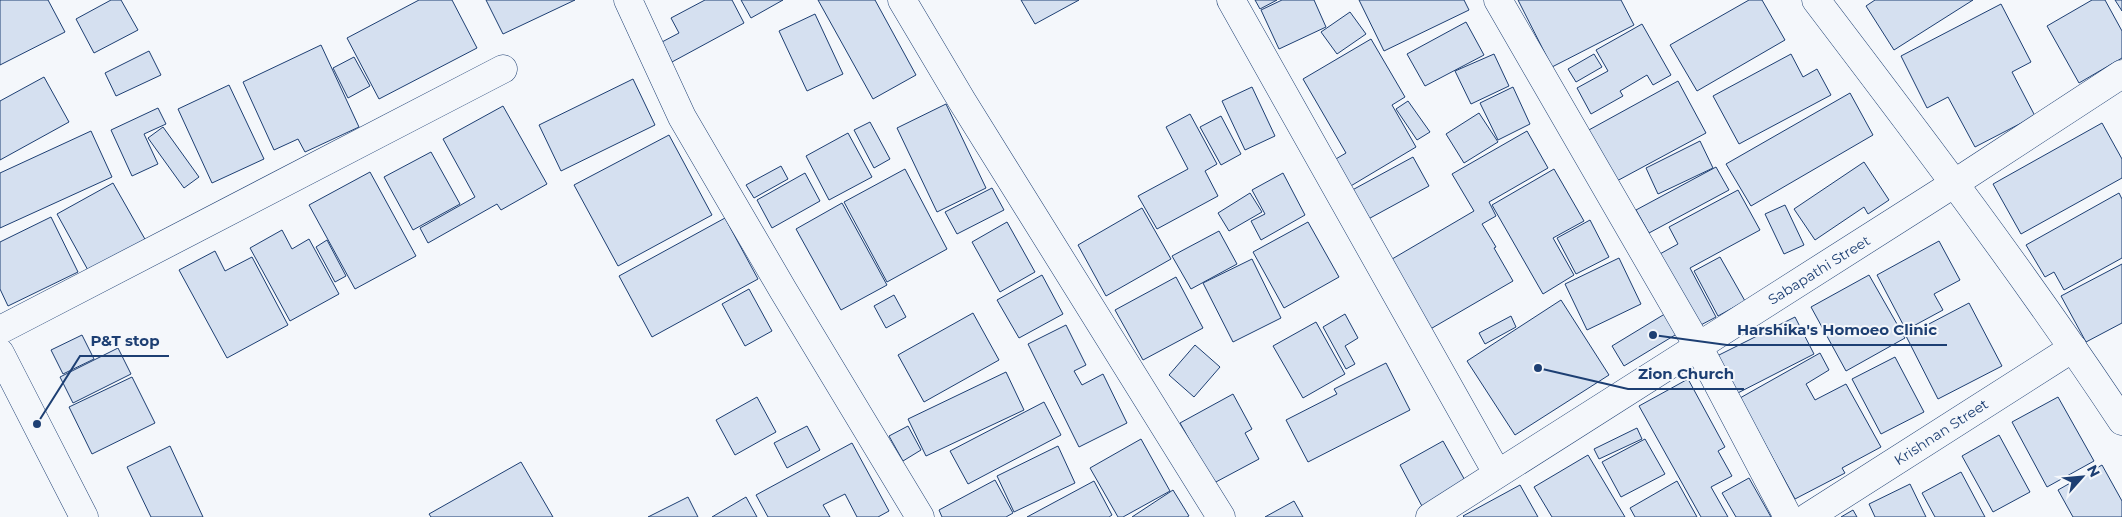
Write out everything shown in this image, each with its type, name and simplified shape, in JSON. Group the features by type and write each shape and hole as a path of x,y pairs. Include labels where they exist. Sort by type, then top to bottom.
{"street":[{"path":"628,0 682,117 783,290 920,517"},
{"path":"902,0 962,101 1221,517"},
{"path":"1231,0 1497,473"},
{"path":"1498,0 1698,346 1788,517"},
{"path":"1816,0 1955,183 2073,348 2122,421"},
{"path":"0,330 503,69"},
{"name":"Sabapathi Street","path":"1430,517 1955,183 2122,74"},
{"name":"Krishnan Street","path":"1808,517 2073,348"},
{"path":"0,353 84,517"}],"building":[{"path":"0,0 48,0 65,32 0,65"},
{"path":"111,0 121,0 138,30 94,53 76,19"},
{"path":"419,0 452,0 477,48 379,99 347,38"},
{"path":"486,0 575,0 503,34"},
{"path":"705,0 732,0 744,23 672,62 662,42 679,33 671,18"},
{"path":"741,0 783,0 751,18"},
{"path":"818,0 875,0 916,75 873,99"},
{"path":"1021,0 1079,0 1035,24"},
{"path":"1255,0 1277,0 1260,9"},
{"path":"1282,0 1314,0 1326,27 1279,49 1261,10"},
{"path":"1359,0 1464,0 1469,10 1384,51"},
{"path":"1518,0 1621,0 1634,25 1552,67"},
{"path":"1749,0 1762,0 1785,40 1697,91 1670,45"},
{"path":"1875,0 1973,0 1894,50 1866,6"},
{"path":"2092,0 2105,0 2122,31 2122,58 2079,83 2047,26"},
{"path":"2115,0 2122,0 2122,11"},
{"path":"2001,4 2031,62 2012,72 2035,116 1975,147 1948,97 1927,108 1901,56"},
{"path":"1350,12 1366,34 1337,54 1321,32"},
{"path":"815,14 843,74 807,91 779,31"},
{"path":"1466,22 1484,55 1425,86 1407,54"},
{"path":"1642,24 1671,75 1653,85 1647,75 1620,91 1623,96 1591,114 1577,88 1608,71 1596,50"},
{"path":"1371,39 1405,97 1392,105 1416,147 1344,190 1329,163 1346,153 1303,79"},
{"path":"321,45 359,127 305,152 298,139 274,150 243,82"},
{"path":"149,51 161,75 116,96 105,73"},
{"path":"1494,54 1509,86 1471,104 1455,71"},
{"path":"1594,54 1602,67 1576,82 1568,69"},
{"path":"1791,54 1803,77 1817,69 1831,95 1739,144 1713,96"},
{"path":"354,57 370,86 348,98 333,68"},
{"path":"44,77 69,122 0,160 0,101"},
{"path":"633,79 655,125 561,171 539,125"},
{"path":"1678,81 1706,133 1615,182 1587,131"},
{"path":"229,85 264,159 212,183 178,109"},
{"path":"1252,87 1275,136 1245,150 1222,101"},
{"path":"1513,87 1530,124 1498,140 1480,103"},
{"path":"1850,93 1873,135 1751,206 1726,164"},
{"path":"1408,101 1430,132 1417,140 1396,109"},
{"path":"946,104 986,188 937,212 897,128"},
{"path":"503,106 547,184 501,210 497,204 428,243 420,228 475,197 443,139"},
{"path":"158,108 166,124 144,134 158,164 132,176 111,130"},
{"path":"1479,113 1498,142 1464,163 1446,134"},
{"path":"1190,114 1217,164 1205,171 1218,196 1157,229 1138,196 1188,169 1166,127"},
{"path":"1221,116 1241,154 1221,165 1200,127"},
{"path":"870,122 890,159 874,168 854,130"},
{"path":"2102,123 2122,159 2122,178 2021,234 1993,184"},
{"path":"163,127 199,177 184,188 148,138"},
{"path":"91,131 112,177 0,228 0,173"},
{"path":"1527,131 1548,168 1489,202 1496,216 1482,224 1513,281 1427,331 1387,262 1474,211 1452,174"},
{"path":"848,133 872,177 829,200 806,156"},
{"path":"669,135 712,215 618,266 574,185"},
{"path":"1700,141 1713,168 1658,194 1646,168"},
{"path":"431,152 460,204 413,230 384,177"},
{"path":"1413,157 1429,186 1361,223 1345,194"},
{"path":"1864,162 1889,200 1868,214 1864,207 1815,240 1794,209"},
{"path":"781,166 788,179 754,198 746,185"},
{"path":"1716,167 1729,190 1649,233 1636,210"},
{"path":"905,169 947,249 887,282 844,202"},
{"path":"1554,169 1584,221 1553,238 1574,275 1543,294 1492,205"},
{"path":"370,172 416,256 355,289 309,205"},
{"path":"805,173 820,201 772,228 757,200"},
{"path":"1283,173 1305,215 1261,240 1251,221 1265,214 1252,190"},
{"path":"113,183 146,241 89,272 57,214"},
{"path":"992,188 1004,210 957,234 945,212"},
{"path":"1738,190 1760,230 1690,268 1716,317 1697,327 1658,255 1678,244 1669,227"},
{"path":"1250,193 1262,212 1229,231 1218,213"},
{"path":"2119,193 2122,199 2122,258 2064,290 2054,272 2045,277 2026,245"},
{"path":"842,203 887,285 841,310 796,229"},
{"path":"1785,205 1804,245 1784,254 1765,214"},
{"path":"1142,208 1171,259 1106,296 1078,245"},
{"path":"51,217 78,272 8,306 0,289 0,242"},
{"path":"725,218 758,279 652,337 619,276"},
{"path":"1590,220 1609,257 1576,274 1557,238"},
{"path":"1007,222 1035,272 1000,292 972,242"},
{"path":"1308,222 1339,277 1284,308 1253,252"},
{"path":"282,230 292,249 309,239 339,294 290,321 250,248"},
{"path":"1219,231 1237,264 1191,289 1172,256"},
{"path":"327,240 346,276 335,282 316,247"},
{"path":"1939,241 1960,280 1934,294 1943,310 1906,330 1877,275"},
{"path":"215,251 225,271 252,257 288,325 227,358 179,270"},
{"path":"1720,257 1745,301 1718,316 1694,271"},
{"path":"1619,258 1641,304 1587,330 1565,284"},
{"path":"1252,259 1281,318 1233,342 1203,283"},
{"path":"2122,264 2122,323 2086,342 2061,296"},
{"path":"1042,275 1063,314 1019,338 997,300"},
{"path":"1869,275 1905,338 1846,371 1811,307"},
{"path":"1176,277 1203,328 1143,360 1115,310"},
{"path":"749,289 772,331 745,346 722,304"},
{"path":"894,295 906,317 886,328 874,306"},
{"path":"1561,300 1609,375 1515,435 1467,361"},
{"path":"1969,303 2002,366 1938,399 1906,336"},
{"path":"1668,312 1680,332 1624,366 1612,346"},
{"path":"973,313 999,360 924,402 898,355"},
{"path":"1345,314 1358,338 1345,346 1355,364 1346,369 1323,327"},
{"path":"1511,316 1516,327 1485,344 1479,333"},
{"path":"1795,317 1814,354 1730,397 1711,359"},
{"path":"1316,322 1345,374 1303,398 1273,346"},
{"path":"1066,325 1086,365 1074,371 1082,385 1103,374 1127,423 1079,447 1028,344"},
{"path":"82,335 94,359 63,374 51,350"},
{"path":"1195,345 1220,367 1194,397 1169,375"},
{"path":"118,348 131,374 73,403 60,377"},
{"path":"1820,353 1829,370 1806,384 1815,400 1846,384 1881,447 1842,468 1845,473 1795,499 1740,398"},
{"path":"1895,357 1924,412 1881,434 1852,379"},
{"path":"1386,363 1410,410 1308,462 1286,420 1337,394 1334,389"},
{"path":"1006,372 1024,410 926,456 908,419"},
{"path":"132,377 155,423 92,454 69,407"},
{"path":"1688,379 1725,447 1718,451 1732,476 1711,487 1728,517 1701,517 1639,406"},
{"path":"1233,394 1252,429 1245,433 1259,459 1214,483 1180,423"},
{"path":"757,397 776,432 735,455 716,420"},
{"path":"2058,397 2094,461 2047,487 2012,422"},
{"path":"1044,402 1061,435 968,484 950,451"},
{"path":"807,426 820,450 787,468 774,443"},
{"path":"908,426 921,450 903,461 889,436"},
{"path":"1637,428 1642,439 1599,459 1594,449"},
{"path":"1999,435 2030,492 1993,512 1962,456"},
{"path":"1141,439 1170,491 1123,517 1118,517 1090,468"},
{"path":"1645,439 1665,474 1621,497 1602,462"},
{"path":"1443,441 1467,484 1423,508 1400,465"},
{"path":"852,443 889,511 878,517 857,517 845,494 823,505 830,517 768,517 756,495"},
{"path":"170,446 203,517 151,517 127,467"},
{"path":"1058,446 1075,483 1014,512 997,476"},
{"path":"1588,455 1625,517 1552,517 1534,487"},
{"path":"521,462 553,517 431,517 429,514"},
{"path":"2102,465 2122,501 2122,517 2073,517 2058,490"},
{"path":"1961,472 1985,517 1935,517 1922,493"},
{"path":"1749,478 1771,517 1736,517 1722,493"},
{"path":"995,480 1013,513 1006,517 942,517 939,510"},
{"path":"1094,481 1112,515 1109,517 1027,517"},
{"path":"1677,481 1697,517 1635,517 1630,508"},
{"path":"1910,484 1926,517 1875,517 1869,504"},
{"path":"1520,485 1538,517 1463,516"},
{"path":"1173,490 1189,516 1132,517"},
{"path":"688,497 698,517 648,517"},
{"path":"746,497 757,517 712,517"},
{"path":"1294,501 1303,517 1265,517"},
{"path":"1853,510 1857,517 1841,517"}],"place":[{"name":"Harshika's Homoeo Clinic","path":"1653,335"},
{"name":"Zion Church","path":"1538,368"},
{"name":"P&T stop","path":"37,424"}]}
